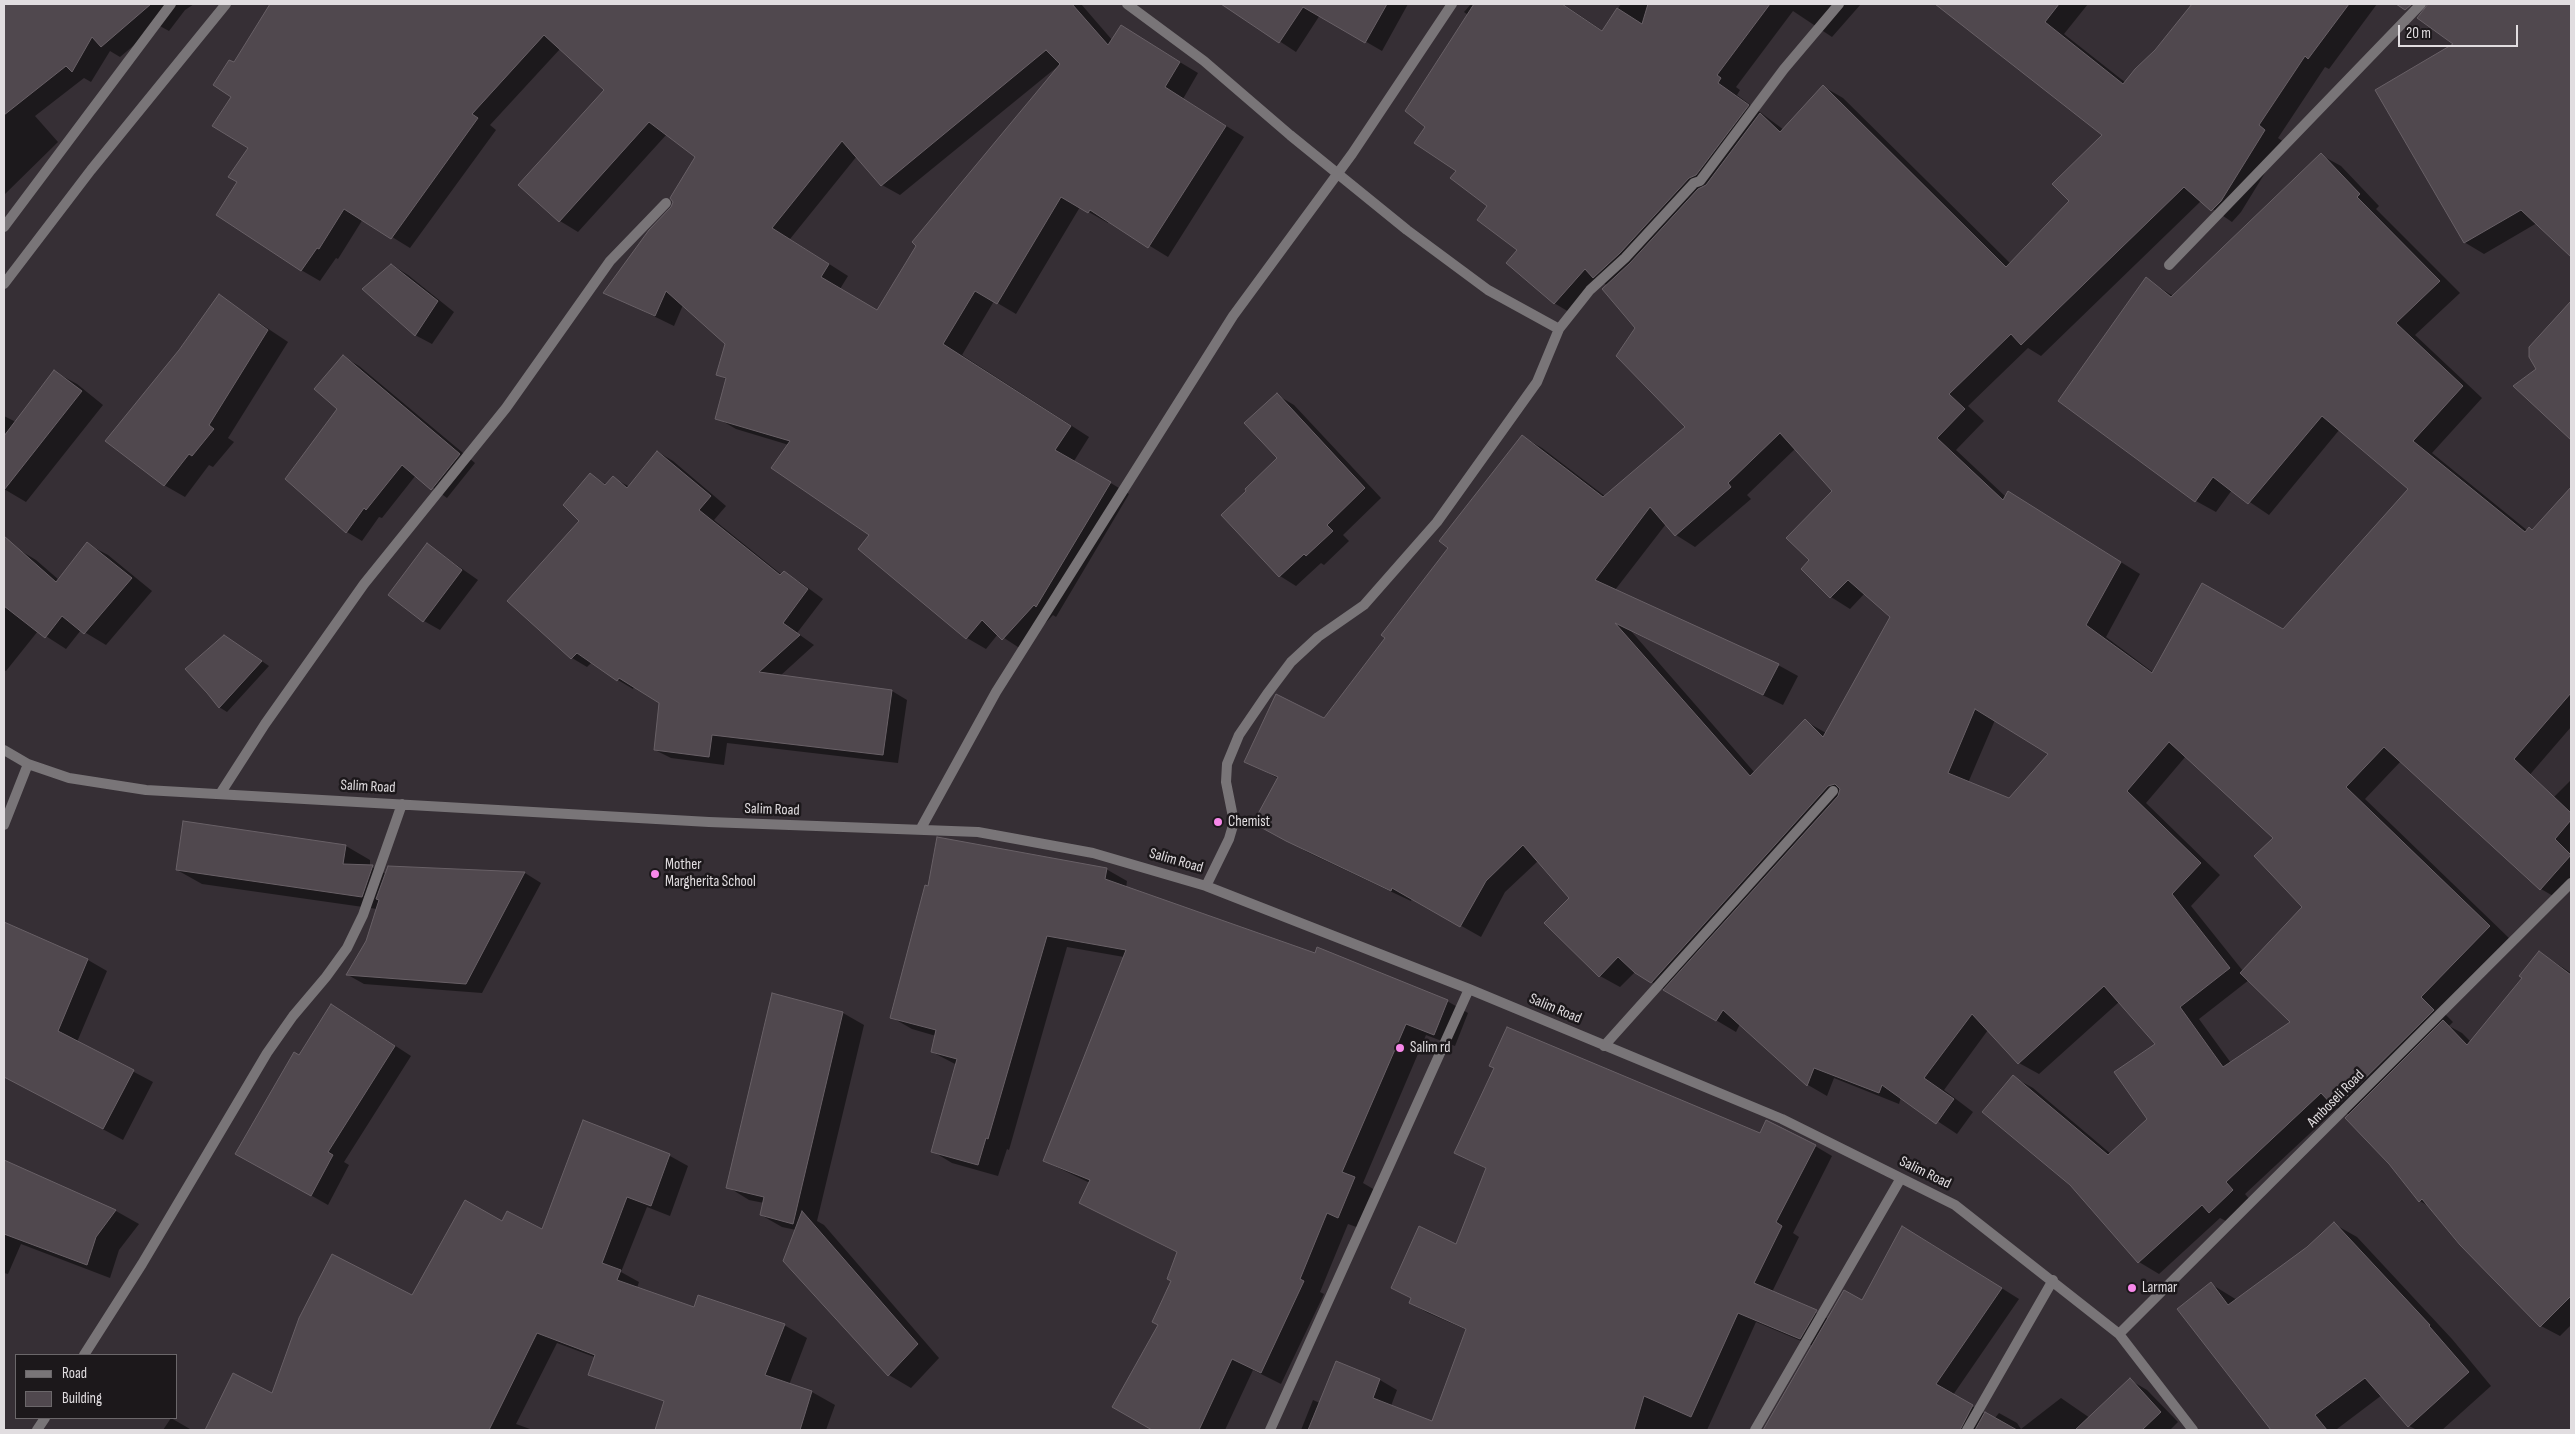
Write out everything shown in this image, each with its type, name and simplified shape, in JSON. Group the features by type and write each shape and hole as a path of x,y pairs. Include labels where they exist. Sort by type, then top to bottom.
{"street":[{"path":"4,227 171,4"},
{"path":"4,284 91,170 226,4"},
{"path":"1127,4 1204,61 1407,230 1488,290 1559,329"},
{"path":"920,830 996,692 1228,324 1337,173 1452,4"},
{"path":"1206,886 1229,839 1234,822 1226,782 1228,764 1239,735 1292,662 1318,637 1364,604 1437,522 1537,382 1559,329 1590,290 1625,258 1694,183 1700,181 1784,69 1839,4"},
{"path":"2169,265 2421,4"},
{"path":"220,794 265,724 364,584 506,408 610,261 666,203"},
{"name":"Salim Road","path":"4,750 28,764 78,780 146,790 709,822 978,832 1093,853 1206,886 1470,989 1782,1119 1955,1204 2119,1334 2193,1430"},
{"path":"4,825 28,764"},
{"path":"1604,1046 1833,791"},
{"path":"85,1354 142,1264 267,1053 293,1016 326,977 347,948 364,915 402,804"},
{"name":"Amboseli Road","path":"2119,1334 2571,883"},
{"path":"1270,1430 1470,989"},
{"path":"1755,1430 1901,1178"},
{"path":"1968,1430 2053,1280"},
{"path":"37,1430 44,1419"}],"building":[{"path":"4,4 151,4 101,47 92,37 72,72 66,66 4,115"},
{"path":"270,4 1072,4 1108,45 1121,25 1180,62 1165,87 1226,126 1148,248 1090,210 1088,213 1061,197 997,304 975,291 943,344 1071,426 1055,450 1111,482 1036,607 1034,605 1002,640 982,620 966,639 858,549 869,535 771,468 790,441 715,419 726,378 716,375 725,344 666,291 655,316 603,293 649,230 671,207 673,202 670,198 695,157 649,122 559,222 518,185 604,90 544,35 472,114 478,118 391,239 344,209 319,249 317,248 301,271 216,215 237,182 228,177 248,148 212,126 231,97 213,85 229,60 234,62","holes":["1046,50 1060,64 912,242 916,246 877,310 821,277 829,264 772,228 842,141 881,186"]},
{"path":"1221,4 1387,4 1365,43 1303,7 1279,43"},
{"path":"1474,4 1562,4 1602,31 1617,8 1642,24 1648,4 1770,4 1717,75 1721,78 1718,83 1749,105 1696,175 1689,178 1620,253 1593,278 1585,269 1554,304 1506,263 1517,250 1477,220 1487,206 1450,178 1456,171 1414,143 1425,127 1405,111"},
{"path":"1935,4 2059,4 2045,22 2123,84 2135,69 2155,50 2192,4 2349,4 2308,59 2305,56 2259,125 2265,130 2221,201 2211,211 2184,187 2021,345 2011,334 1949,394 1965,409 1937,438 2003,500 2008,491 2121,562 2086,625 2152,673 2202,583 2283,629 2408,489 2322,416 2248,504 2213,477 2195,502 2058,401 2146,277 2171,297 2321,153 2360,194 2357,197 2440,281 2396,323 2463,386 2413,441 2525,532 2529,527 2532,530 2571,487 2571,693 2514,759 2571,813 2571,820 2555,839 2571,855 2540,890 2384,747 2346,787 2490,926 2421,997 2434,1010 2335,1108 2321,1093 2226,1182 2233,1190 2209,1213 2202,1205 2138,1263 2070,1185 1982,1112 2013,1075 2108,1155 2147,1119 2114,1072 2155,1044 2104,986 2018,1064 1972,1014 1924,1078 1954,1099 1936,1124 1882,1085 1879,1093 1814,1068 1807,1086 1723,1010 1716,1021 1663,990 1838,796 1840,789 1835,784 1828,786 1651,983 1635,973 1618,957 1599,977 1544,923 1569,898 1523,845 1486,881 1460,927 1392,888 1391,891 1286,841 1253,823 1278,777 1244,762 1276,694 1324,718 1385,638 1381,635 1448,548 1439,541 1522,435 1603,497 1685,427 1616,356 1635,328 1602,289 1630,263 1698,189 1706,185 1760,113 1780,132 1823,85 2006,267 2069,201 2052,184 2102,135","holes":["1780,433 1832,491 1786,538 1809,560 1801,569 1830,598 1848,580 1890,617 1823,737 1805,719 1750,776 1615,623 1763,695 1779,664 1595,580 1650,507 1675,536 1731,487 1728,483","1975,709 2048,754 2009,798 1948,773","2169,742 2273,838 2254,856 2302,907 2240,973 2290,1022 2223,1067 2180,1007 2230,968 2172,894 2201,863 2127,791"]},
{"path":"2396,4 2412,4 2405,10"},
{"path":"2428,4 2571,4 2571,257 2521,210 2464,243 2375,90 2453,44 2417,18"},
{"path":"391,264 438,301 415,336 362,289"},
{"path":"219,294 268,330 209,425 214,429 192,456 189,454 164,486 105,441 179,350"},
{"path":"2571,301 2571,440 2513,386 2536,369 2529,357 2529,347"},
{"path":"343,355 460,454 431,490 402,465 366,510 364,508 346,533 285,479 337,409 314,389"},
{"path":"54,370 82,391 4,490 4,436"},
{"path":"1277,393 1365,488 1327,525 1333,531 1306,556 1304,554 1279,577 1221,515 1277,458 1244,423"},
{"path":"657,451 711,496 699,510 780,575 784,571 808,589 783,623 800,635 759,672 892,690 883,755 712,735 709,757 654,750 659,703 619,678 617,681 577,653 571,659 507,601 579,521 563,505 590,473 605,485 613,476 627,488"},
{"path":"4,536 56,582 87,542 132,578 84,634 62,616 45,638 4,606"},
{"path":"427,543 462,570 423,622 388,595"},
{"path":"224,635 262,661 219,708 185,669"},
{"path":"183,821 346,845 343,864 373,865 362,897 176,870"},
{"path":"937,837 1107,868 1105,879 1315,953 1317,947 1448,1000 1434,1035 1406,1024 1342,1172 1355,1177 1338,1218 1327,1213 1300,1279 1304,1281 1261,1373 1232,1359 1199,1430 1152,1430 1112,1407 1158,1325 1152,1322 1171,1281 1167,1279 1177,1252 1079,1203 1090,1180 1043,1161 1126,950 1047,936 988,1139 986,1138 978,1165 931,1152 957,1059 931,1052 936,1030 890,1018 925,885 928,886"},
{"path":"388,866 525,872 466,984 346,975 366,941 379,900 376,899"},
{"path":"4,922 88,959 58,1031 134,1070 103,1129 4,1077"},
{"path":"2539,951 2571,975 2571,1296 2540,1327 2460,1245 2422,1199 2419,1202 2389,1164 2345,1118 2443,1020 2467,1045 2522,978 2519,976"},
{"path":"772,993 843,1012 793,1224 760,1215 764,1197 726,1188"},
{"path":"331,1004 395,1046 328,1152 333,1155 311,1196 235,1154 294,1052 299,1055"},
{"path":"1507,1027 1760,1133 1766,1120 1816,1145 1776,1222 1782,1226 1754,1283 1817,1310 1800,1339 1738,1313 1691,1417 1644,1396 1634,1430 1308,1430 1336,1361 1380,1379 1373,1398 1432,1421 1466,1329 1409,1303 1411,1298 1391,1288 1419,1226 1456,1244 1486,1168 1454,1153 1494,1068 1489,1066"},
{"path":"583,1120 670,1154 651,1206 627,1197 602,1263 621,1270 617,1280 694,1307 698,1295 785,1324 765,1375 812,1391 800,1430 655,1430 664,1401 588,1375 595,1355 537,1333 489,1430 205,1430 233,1373 272,1393 299,1318 332,1254 412,1295 465,1200 502,1221 507,1211 542,1229"},
{"path":"4,1160 116,1210 96,1237 87,1265 4,1234"},
{"path":"802,1211 918,1344 888,1376 783,1261"},
{"path":"2334,1222 2430,1325 2469,1372 2408,1427 2365,1378 2315,1415 2327,1430 2271,1430 2177,1309 2211,1282 2228,1305 2307,1247"},
{"path":"1902,1226 2002,1288 1936,1384 1973,1405 1960,1430 1763,1430 1844,1290 1862,1300"},
{"path":"2130,1378 2161,1412 2142,1430 2075,1430"},
{"path":"1985,1412 2017,1430 1975,1430"}],"place":[{"name":"Chemist","path":"1218,822"},
{"name":"Mother Margherita School","path":"655,874"},
{"name":"Salim rd","path":"1400,1048"},
{"name":"Larmar","path":"2132,1288"}]}
